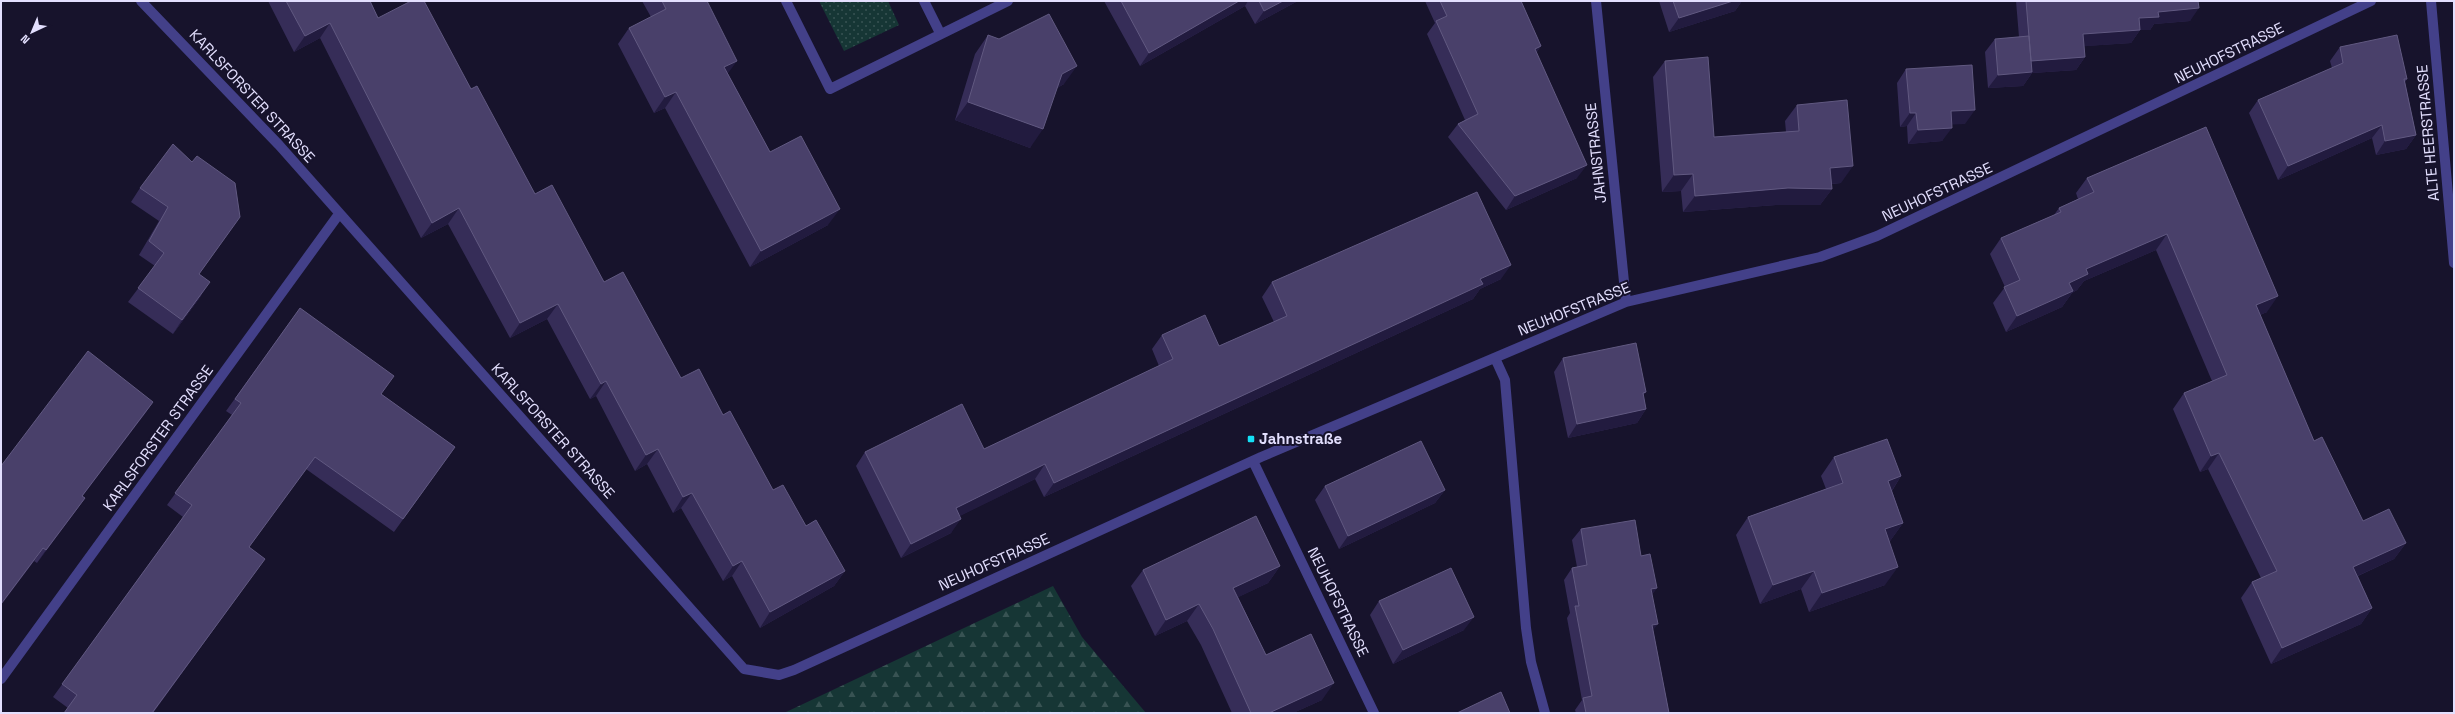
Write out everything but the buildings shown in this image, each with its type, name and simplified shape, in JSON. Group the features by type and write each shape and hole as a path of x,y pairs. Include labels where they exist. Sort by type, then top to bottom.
{"street":[{"name":"KARLSFORSTER STRASSE","path":"141,1 279,145 744,669"},
{"path":"786,1 830,88 1008,1"},
{"path":"924,1 940,33"},
{"name":"JAHNSTRASSE","path":"1596,1 1626,302"},
{"name":"NEUHOFSTRASSE","path":"744,669 779,675 794,670 1253,461 1626,302 1820,257 1877,236 2371,1"},
{"name":"ALTE HEERSTRASSE","path":"2431,1 2453,237 2454,263"},
{"name":"KARLSFORSTER STRASSE","path":"1,679 339,214"},
{"path":"1496,358 1505,380 1526,628 1531,662 1545,713"},
{"name":"NEUHOFSTRASSE","path":"1253,461 1374,713"}],"green space":[{"path":"819,1 888,1 899,25 844,51"},
{"path":"1053,586 1082,637 1146,713 784,713"}],"place":[{"name":"Jahnstraße","path":"1251,439"}]}
